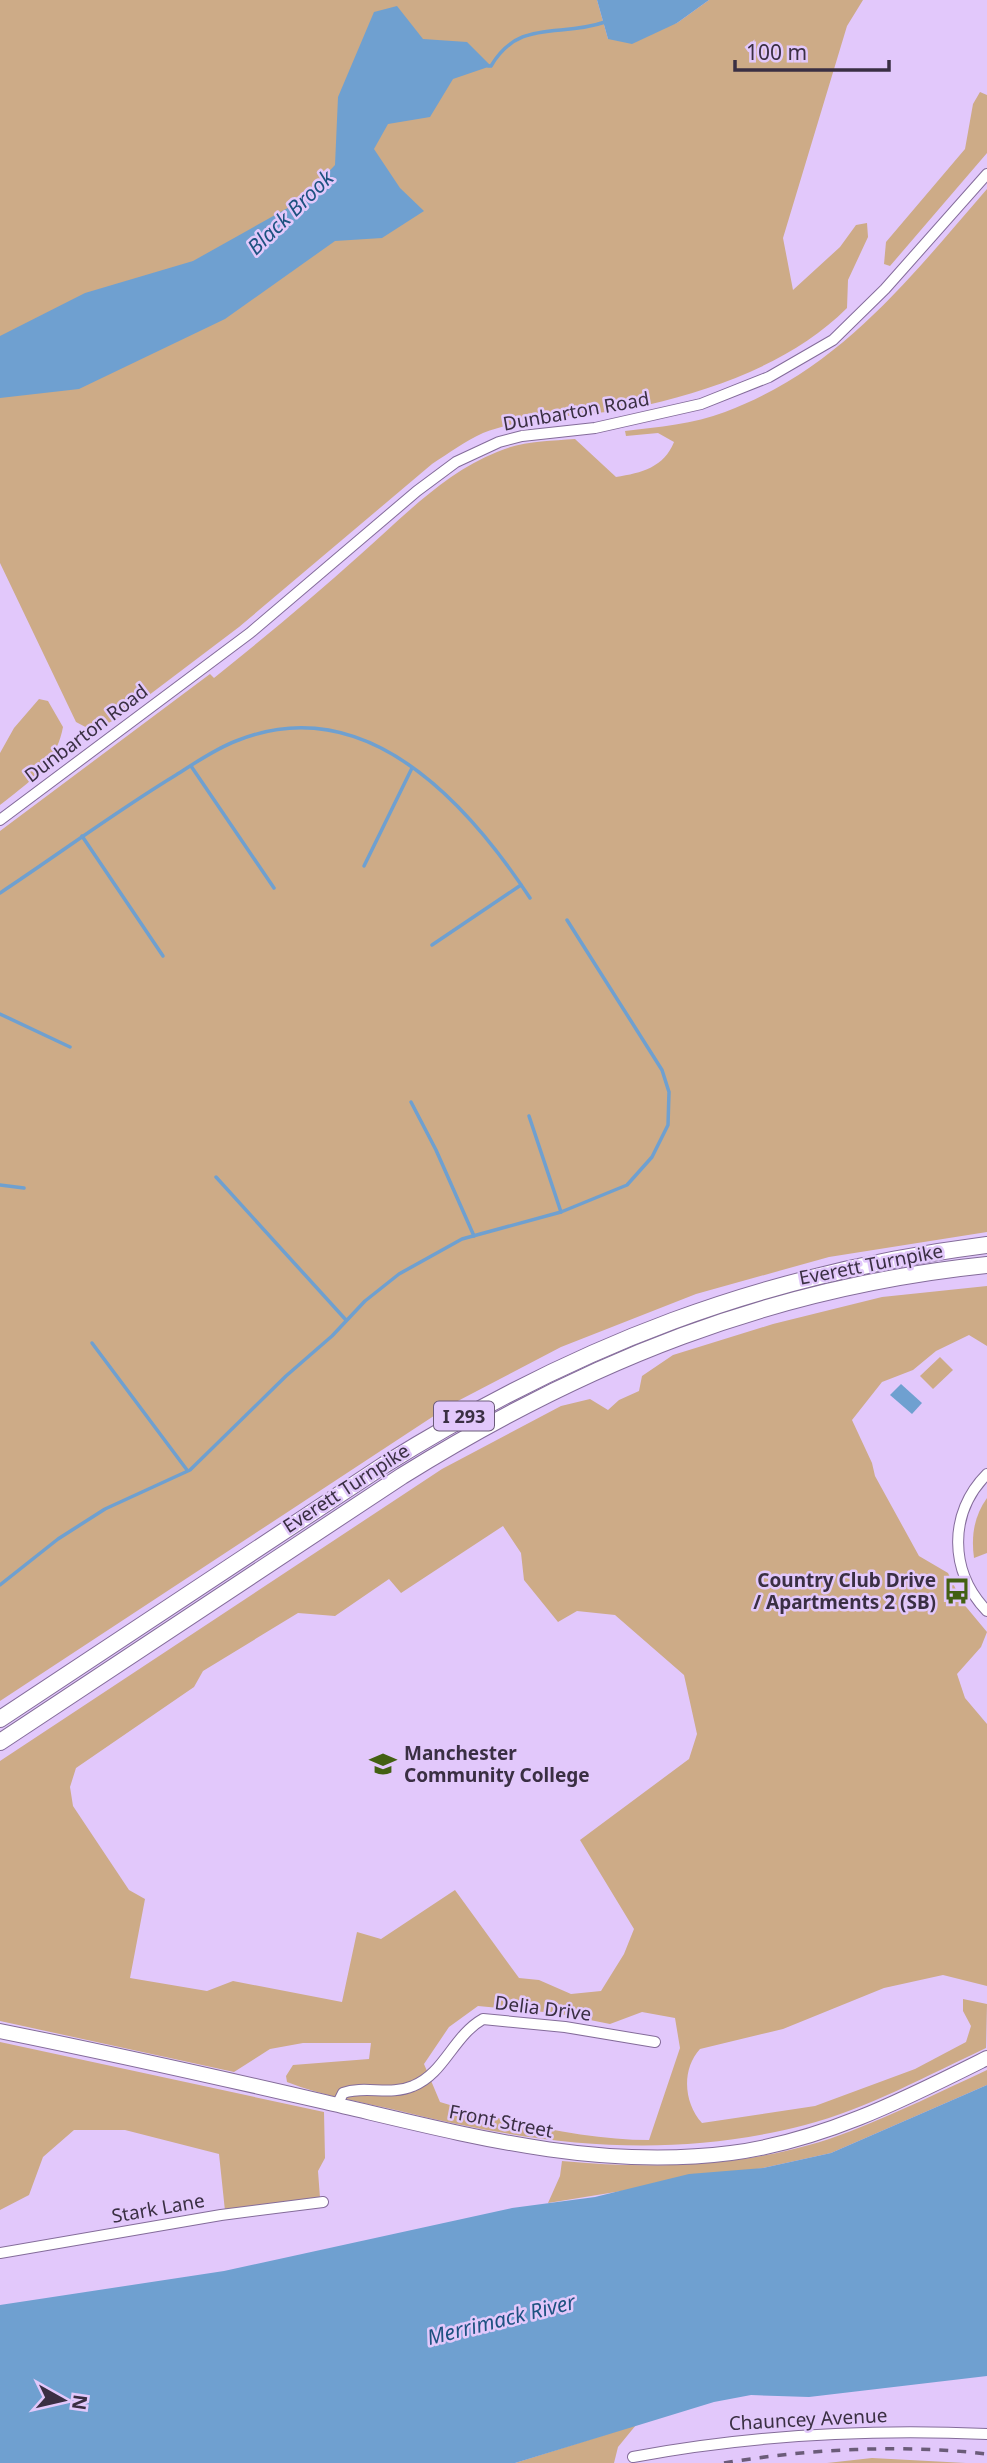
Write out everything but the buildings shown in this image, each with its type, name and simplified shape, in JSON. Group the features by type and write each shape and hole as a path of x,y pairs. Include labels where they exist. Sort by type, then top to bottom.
{"highway":[{"name":"Everett Turnpike","path":"0,1719 445,1426 552,1369 641,1330 755,1291 849,1267 987,1245"},
{"name":"Everett Turnpike","path":"0,1742 402,1475 485,1425 561,1385 639,1351 777,1305 872,1282 987,1265"}],"main road":[{"name":"Front Street","path":"0,2031 537,2149 634,2159 755,2149 826,2130 883,2109 987,2058"}],"street":[{"name":"Dunbarton Road","path":"0,820 250,633 417,491 456,462 488,446 522,436 595,428 701,404 769,377 833,340 885,289 987,174"},
{"path":"987,1474 963,1509 957,1544 967,1583 987,1611"},
{"name":"Delia Drive","path":"337,2105 343,2093 354,2089 401,2090 422,2082 434,2073 461,2035 483,2018 565,2027 655,2042"},
{"name":"Stark Lane","path":"0,2253 233,2213 323,2202"},
{"name":"Chauncey Avenue","path":"633,2456 762,2437 907,2431 987,2434"}],"shaded area":[{"path":"0,0 597,0 608,39 677,23 709,0 863,0 847,26 783,238 793,290 840,247 856,225 867,223 868,237 848,280 847,308 804,343 779,358 728,381 627,409 523,422 483,433 470,440 432,464 239,627 120,717 93,731 76,722 0,563"},
{"path":"980,92 987,95 987,153 890,266 884,264 886,242 965,149 973,104"},
{"path":"987,189 987,1232 829,1257 696,1294 561,1347 452,1404 0,1701 0,831 210,674 214,678 307,602 424,497 478,461 516,446 575,439 616,477 635,473 658,463 670,451 674,442 658,433 626,436 625,431 713,416 766,394 803,372 870,318"},
{"path":"39,699 48,701 63,727 59,740 40,772 0,805 0,753 14,728"},
{"path":"987,1286 987,1346 969,1335 936,1351 913,1370 882,1382 852,1420 872,1463 875,1476 919,1556 948,1573 962,1602 987,1632 981,1647 957,1674 965,1698 987,1724 987,1986 943,1975 884,1988 783,2029 700,2049 690,2067 688,2096 702,2123 815,2106 915,2069 966,2042 971,2026 963,2011 963,1999 987,2004 986,2048 874,2101 805,2125 702,2143 602,2144 552,2140 451,2123 329,2095 287,2082 286,2076 293,2065 369,2059 371,2043 303,2043 270,2049 234,2072 0,2021 0,1761 442,1469 561,1406 590,1399 608,1410 619,1400 639,1391 642,1376 673,1355 773,1324 882,1297","holes":["503,1526 521,1553 524,1580 558,1622 577,1611 615,1615 684,1675 697,1734 689,1759 580,1840 634,1929 624,1954 601,1991 571,1994 539,1980 519,1978 455,1890 381,1939 357,1932 342,2002 233,1981 207,1991 130,1978 145,1899 129,1890 73,1806 70,1787 76,1768 194,1687 203,1671 298,1613 335,1616 389,1579 401,1593","478,2006 555,2013 610,2024 642,2012 675,2018 680,2048 649,2140 598,2137 544,2128 440,2102 424,2064 449,2027"]},
{"path":"940,1357 953,1370 933,1389 920,1376"},
{"path":"987,1498 987,1553 974,1558 974,1526"},
{"path":"0,2042 324,2112 325,2158 318,2171 320,2198 225,2211 219,2154 125,2130 74,2130 43,2157 29,2195 0,2210"},
{"path":"987,2070 987,2085 831,2153 763,2168 548,2203 560,2176 562,2161 671,2165 744,2159 781,2152 851,2131"},
{"path":"636,2425 618,2447 614,2463 515,2463"},
{"path":"872,2458 966,2463 827,2463"}],"water":[{"path":"597,0 709,0 677,23 632,44 608,39"},
{"path":"397,6 423,39 467,42 491,66 453,79 430,117 388,124 374,149 400,188 424,211 382,238 335,241 225,319 79,389 0,398 0,336 85,293 193,261 302,200 335,165 338,97 374,12"},
{"path":"901,1384 922,1403 912,1414 890,1395"},
{"name":"Merrimack River","path":"987,2085 987,2376 809,2397 751,2395 714,2402 515,2463 0,2463 0,2305 224,2271 512,2208 595,2197 689,2174 763,2168 831,2153"}],"waterway":[{"name":"Black Brook","path":"488,66 514,41 528,35 588,27 605,22"},
{"path":"0,893 213,752 236,741 283,729 327,730 369,742 407,764 443,792 475,825 530,898"},
{"path":"191,766 274,888"},
{"path":"364,866 412,768"},
{"path":"82,836 163,956"},
{"path":"432,945 521,885"},
{"path":"0,1585 58,1539 105,1509 190,1470 286,1376 332,1336 365,1301 399,1274 462,1239 561,1212 627,1185 652,1157 668,1125 669,1092 662,1070 567,920"},
{"path":"0,1014 70,1047"},
{"path":"411,1102 436,1150 474,1236"},
{"path":"529,1116 561,1212"},
{"path":"216,1177 346,1320"},
{"path":"0,1185 24,1188"},
{"path":"92,1343 187,1470"}],"railway":[{"path":"724,2463 822,2451 922,2449 987,2454"}],"place":[{"name":"Country Club Drive / Apartments 2 (SB)","path":"957,1591"},
{"name":"Manchester Community College","path":"383,1764"}]}
